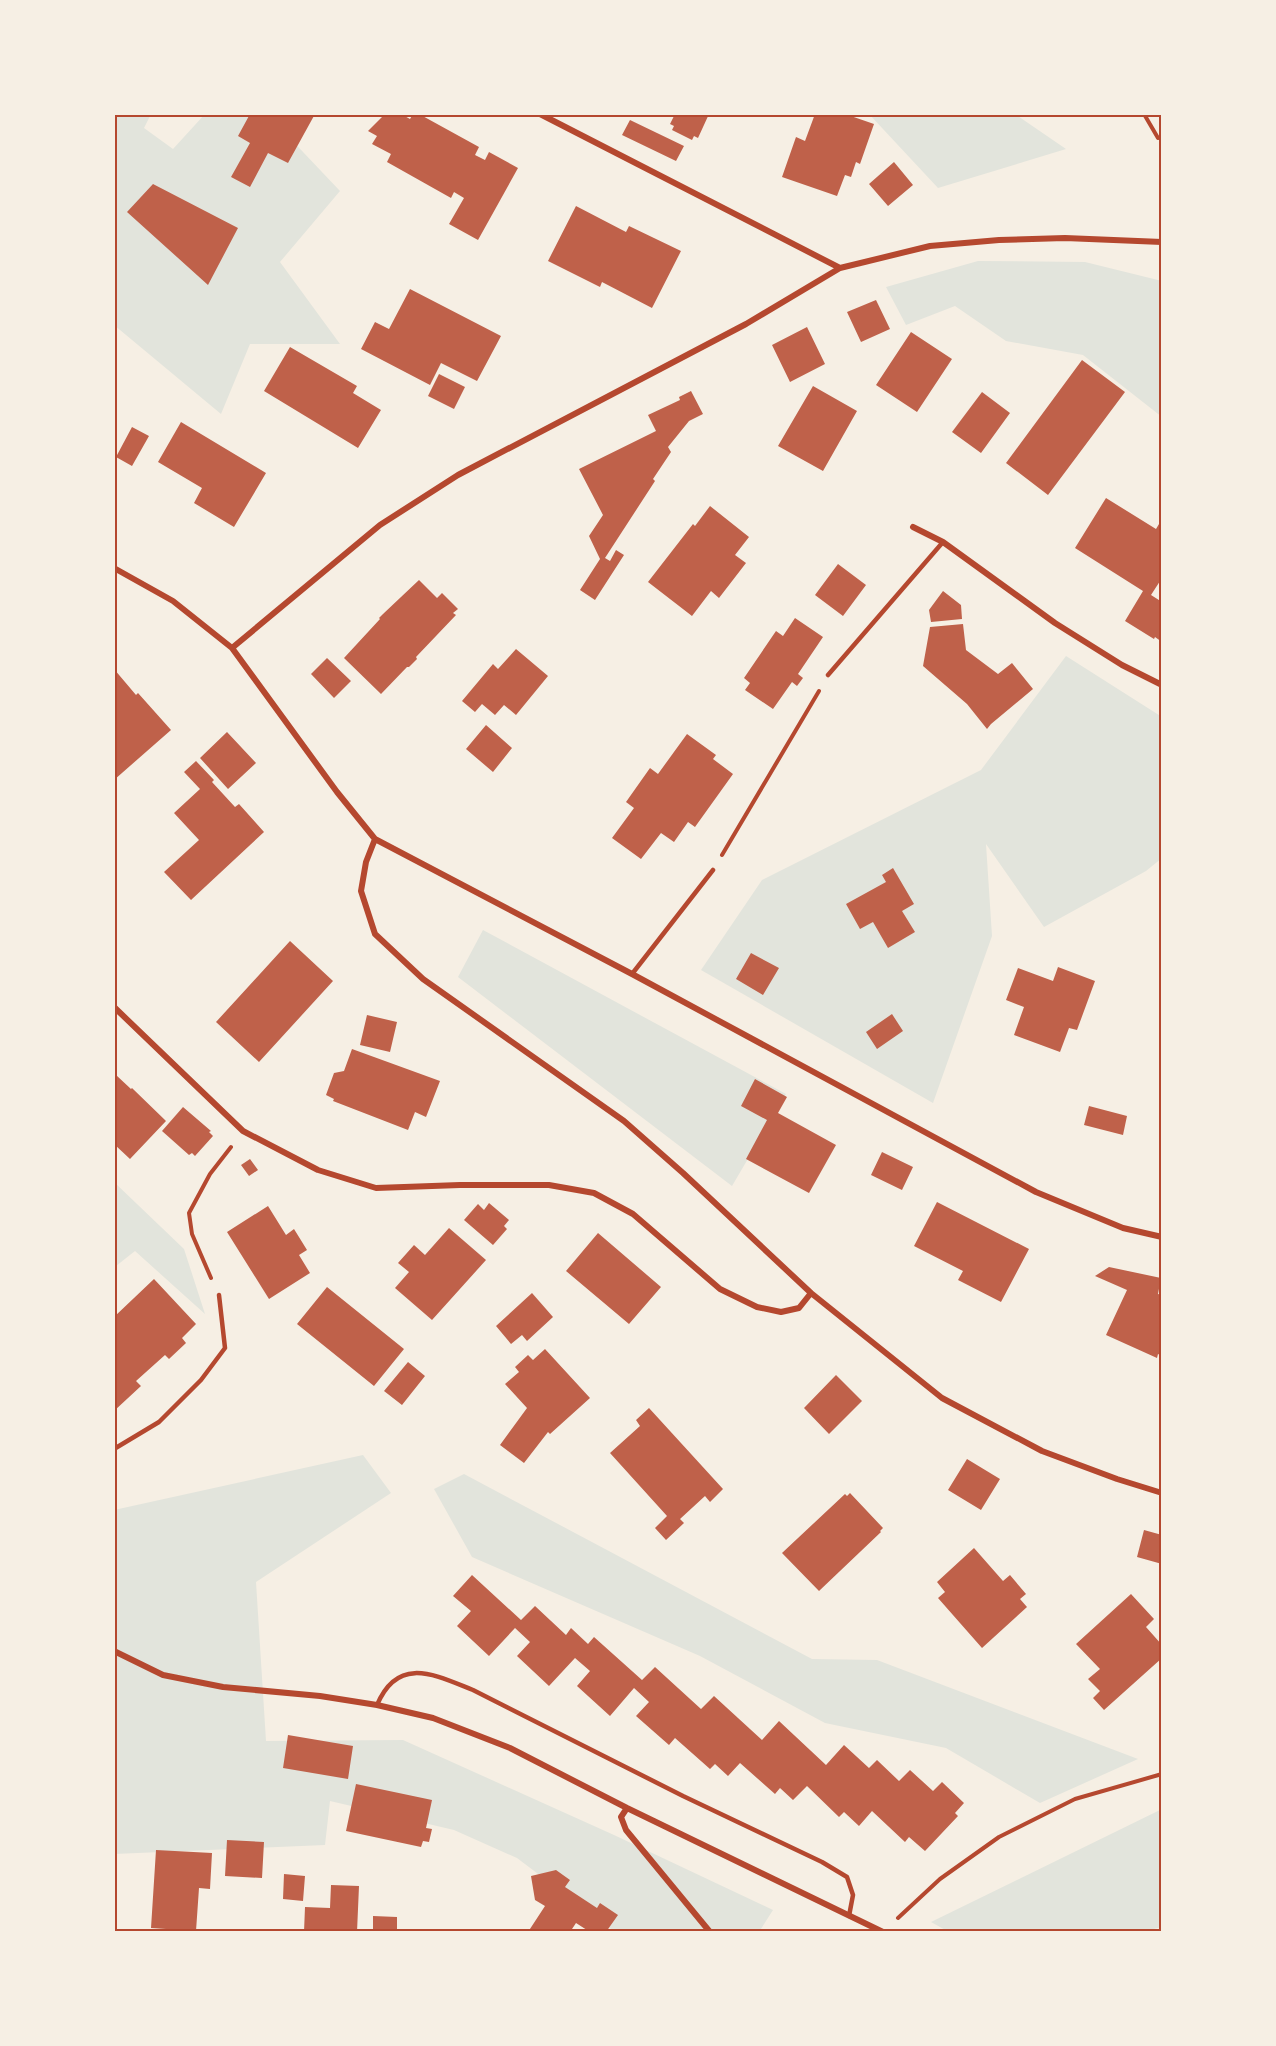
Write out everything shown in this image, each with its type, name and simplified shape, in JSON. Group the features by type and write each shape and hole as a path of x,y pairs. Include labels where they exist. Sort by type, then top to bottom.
{"street":[{"path":"540,114 840,268"},
{"path":"232,648 380,525 458,475 746,324 840,268 930,246 999,240 1065,238 1162,242"},
{"path":"913,527 943,542 1054,623 1122,665 1162,685"},
{"path":"114,568 173,601 232,648 337,792 375,839 632,974 1036,1192 1123,1227 1162,1237"},
{"path":"375,839 366,862 362,891 375,934 423,979 624,1121 811,1293 942,1398 1042,1451 1162,1493"},
{"path":"114,1007 243,1131 318,1170 376,1188 549,1185 594,1194 633,1214 720,1289 757,1306 781,1312 799,1308 811,1293"},
{"path":"114,1651 163,1675 223,1686 320,1696 376,1705 433,1718 510,1748 627,1808 883,1932"},
{"path":"627,1808 621,1817 626,1830 710,1932"}],"lane":[{"path":"828,675 943,542"},
{"path":"632,974 713,870"},
{"path":"114,1449 159,1422 201,1380 225,1348 219,1295"},
{"path":"376,1705 389,1683 412,1672 424,1672 473,1690 847,1876 853,1895 849,1916"}],"path":[{"path":"1144,114 1158,138"},
{"path":"713,870 828,675"},
{"path":"219,1295 192,1234 189,1213 210,1174 243,1131"},
{"path":"883,1932 940,1879 999,1837 1076,1799 1162,1774"}],"shaded area":[{"path":"114,114 151,114 144,128 173,149 205,114 267,114 340,191 280,262 340,344 250,344 221,414 114,325"},
{"path":"869,114 1015,114 1066,149 938,188"},
{"path":"978,261 1085,262 1162,281 1162,417 1083,355 1006,341 955,306 906,325 886,287"},
{"path":"1066,656 1162,717 1162,858 1146,871 1044,927 986,844 992,936 933,1103 701,970 762,880 981,770"},
{"path":"483,930 786,1094 732,1186 458,977"},
{"path":"114,1182 184,1249 205,1314 135,1251 116,1266 114,1264"},
{"path":"363,1455 391,1493 256,1582 266,1741 403,1740 773,1910 759,1932 615,1932 517,1858 454,1830 330,1801 325,1845 114,1854 114,1510"},
{"path":"464,1474 812,1659 877,1660 1138,1759 1040,1803 946,1748 825,1723 700,1656 472,1557 434,1489"},
{"path":"1162,1809 1162,1927 1141,1932 949,1932 931,1922"}],"building":[{"path":"250,114 315,114 288,163 268,153 250,187 231,177 250,143 238,136"},
{"path":"385,114 401,114 410,119 413,114 419,114 479,147 475,155 485,160 489,152 518,168 478,240 449,224 464,198 454,192 451,198 387,162 391,154 372,144 377,136 368,131"},
{"path":"675,114 709,114 698,138 694,136 692,140 672,130 674,126 670,124"},
{"path":"815,114 845,114 874,124 860,164 856,162 851,177 845,175 837,196 782,177 796,137 805,141"},
{"path":"630,120 684,146 676,161 622,135"},
{"path":"894,162 913,185 888,206 869,184"},
{"path":"153,184 238,228 208,285 127,212"},
{"path":"576,206 626,232 629,226 681,251 652,308 602,282 600,287 548,261"},
{"path":"410,289 501,336 477,381 441,363 430,385 361,349 375,322 389,329"},
{"path":"876,300 890,329 861,342 847,312"},
{"path":"807,327 825,364 790,382 772,345"},
{"path":"911,332 952,359 917,412 876,385"},
{"path":"290,347 357,386 353,393 381,410 358,448 264,391"},
{"path":"1082,360 1125,392 1048,495 1006,463"},
{"path":"439,374 465,387 454,409 428,396"},
{"path":"813,386 857,411 823,471 778,446"},
{"path":"691,391 703,414 689,421 668,447 671,452 653,479 655,481 605,558 610,561 616,550 624,555 595,600 580,590 600,559 589,536 603,515 579,469 656,431 648,415 680,400 679,397"},
{"path":"982,392 1010,413 981,453 952,432"},
{"path":"181,422 266,473 234,527 194,503 202,488 158,462"},
{"path":"132,427 149,436 132,466 116,457"},
{"path":"1106,498 1156,529 1162,519 1162,578 1151,595 1162,602 1162,642 1125,621 1143,591 1075,548"},
{"path":"710,506 749,537 735,555 746,563 719,598 711,591 692,616 648,582"},
{"path":"838,564 866,585 843,616 815,595"},
{"path":"419,580 437,598 442,593 458,609 453,613 456,615 416,657 417,659 381,694 344,658 379,618"},
{"path":"943,591 961,605 962,619 931,622 929,610"},
{"path":"795,618 823,637 798,674 803,678 797,686 792,682 773,709 745,690 750,683 744,678 776,631 783,636"},
{"path":"963,624 966,650 998,674 1012,663 1033,689 987,729 967,704 923,666 930,627"},
{"path":"516,649 548,676 516,715 504,705 495,715 482,704 475,712 462,701 493,664 498,669"},
{"path":"327,658 351,681 334,698 311,674"},
{"path":"114,669 171,730 114,780"},
{"path":"486,725 512,748 493,772 466,749"},
{"path":"227,732 256,763 228,789 200,758"},
{"path":"687,734 716,755 713,759 733,774 695,827 688,822 674,842 661,833 641,859 612,838 634,808 626,802 650,768 658,774"},
{"path":"196,761 235,807 239,804 264,832 191,900 164,872 199,840 174,813 200,789 184,772"},
{"path":"893,868 914,904 902,911 915,932 888,948 873,922 860,929 846,904 886,882 882,875"},
{"path":"290,941 333,981 259,1062 216,1022"},
{"path":"751,953 779,968 763,995 736,979"},
{"path":"1058,967 1095,981 1077,1030 1069,1028 1060,1052 1014,1035 1024,1007 1006,1000 1018,968 1053,981"},
{"path":"892,1014 903,1031 877,1049 866,1032"},
{"path":"367,1015 397,1022 390,1052 360,1045"},
{"path":"352,1049 440,1081 426,1117 415,1112 408,1130 333,1101 334,1099 326,1095 334,1073 344,1071"},
{"path":"116,1075 166,1121 130,1159 114,1144 114,1076"},
{"path":"755,1079 787,1097 778,1113 836,1145 809,1193 746,1159 767,1120 741,1106"},
{"path":"1089,1106 1127,1116 1123,1135 1084,1125"},
{"path":"183,1107 211,1131 209,1132 213,1136 195,1156 192,1153 189,1155 162,1131"},
{"path":"882,1152 913,1167 902,1190 871,1175"},
{"path":"250,1159 258,1170 249,1176 241,1165"},
{"path":"937,1202 1029,1249 1001,1302 958,1280 963,1271 914,1246"},
{"path":"489,1203 509,1220 504,1226 507,1229 493,1245 464,1220 478,1204 484,1210"},
{"path":"268,1206 286,1235 294,1229 307,1250 299,1255 310,1273 269,1299 227,1232"},
{"path":"449,1228 486,1260 432,1320 395,1288 409,1272 398,1263 414,1245 425,1255"},
{"path":"598,1233 661,1287 629,1324 566,1271"},
{"path":"1109,1267 1161,1278 1158,1294 1162,1295 1162,1356 1158,1354 1157,1358 1106,1335 1127,1290 1095,1276"},
{"path":"154,1279 196,1324 182,1338 186,1343 169,1359 165,1355 136,1381 141,1386 114,1411 114,1317"},
{"path":"327,1287 404,1349 374,1386 297,1324"},
{"path":"532,1293 553,1317 527,1341 522,1335 511,1344 496,1326"},
{"path":"545,1349 590,1398 550,1434 548,1432 524,1463 500,1445 527,1408 505,1384 519,1372 515,1367 528,1355 533,1360"},
{"path":"408,1362 425,1376 402,1405 384,1391"},
{"path":"836,1375 862,1401 829,1434 804,1408"},
{"path":"649,1408 723,1489 710,1502 705,1496 680,1519 684,1523 666,1540 655,1528 667,1516 610,1453 640,1426 636,1420"},
{"path":"967,1459 1000,1479 981,1510 948,1490"},
{"path":"850,1493 883,1528 819,1591 782,1553 845,1494 847,1496"},
{"path":"1144,1530 1162,1535 1162,1564 1137,1557"},
{"path":"974,1548 1003,1581 1010,1575 1026,1594 1020,1599 1027,1607 982,1648 938,1598 945,1592 937,1582"},
{"path":"472,1575 521,1620 535,1606 566,1635 571,1628 588,1644 594,1637 642,1680 655,1667 701,1709 714,1696 762,1740 779,1721 826,1765 844,1745 869,1768 877,1760 899,1781 910,1770 933,1791 942,1782 964,1803 955,1813 958,1816 925,1851 909,1837 905,1842 872,1811 859,1826 844,1812 839,1817 807,1786 793,1800 780,1788 775,1794 740,1763 728,1776 715,1764 710,1769 675,1738 669,1745 636,1716 649,1702 634,1688 610,1716 577,1686 590,1671 575,1658 549,1686 517,1656 530,1642 515,1628 489,1656 457,1626 471,1611 453,1596"},
{"path":"1131,1594 1154,1619 1146,1627 1162,1645 1162,1658 1104,1710 1093,1698 1100,1691 1088,1679 1100,1669 1076,1644"},
{"path":"288,1735 353,1746 348,1779 283,1768"},
{"path":"356,1784 432,1800 426,1828 432,1829 429,1842 423,1841 421,1847 346,1831"},
{"path":"227,1840 264,1842 262,1878 225,1876"},
{"path":"156,1850 212,1853 210,1889 199,1888 196,1931 151,1928"},
{"path":"556,1870 570,1880 565,1887 597,1908 600,1903 618,1915 606,1932 590,1932 576,1923 570,1932 528,1932 545,1906 535,1900 531,1876"},
{"path":"284,1874 305,1876 303,1901 283,1899"},
{"path":"331,1885 359,1886 357,1932 304,1932 305,1907 330,1908"},
{"path":"373,1916 397,1917 397,1932 373,1932"}]}
